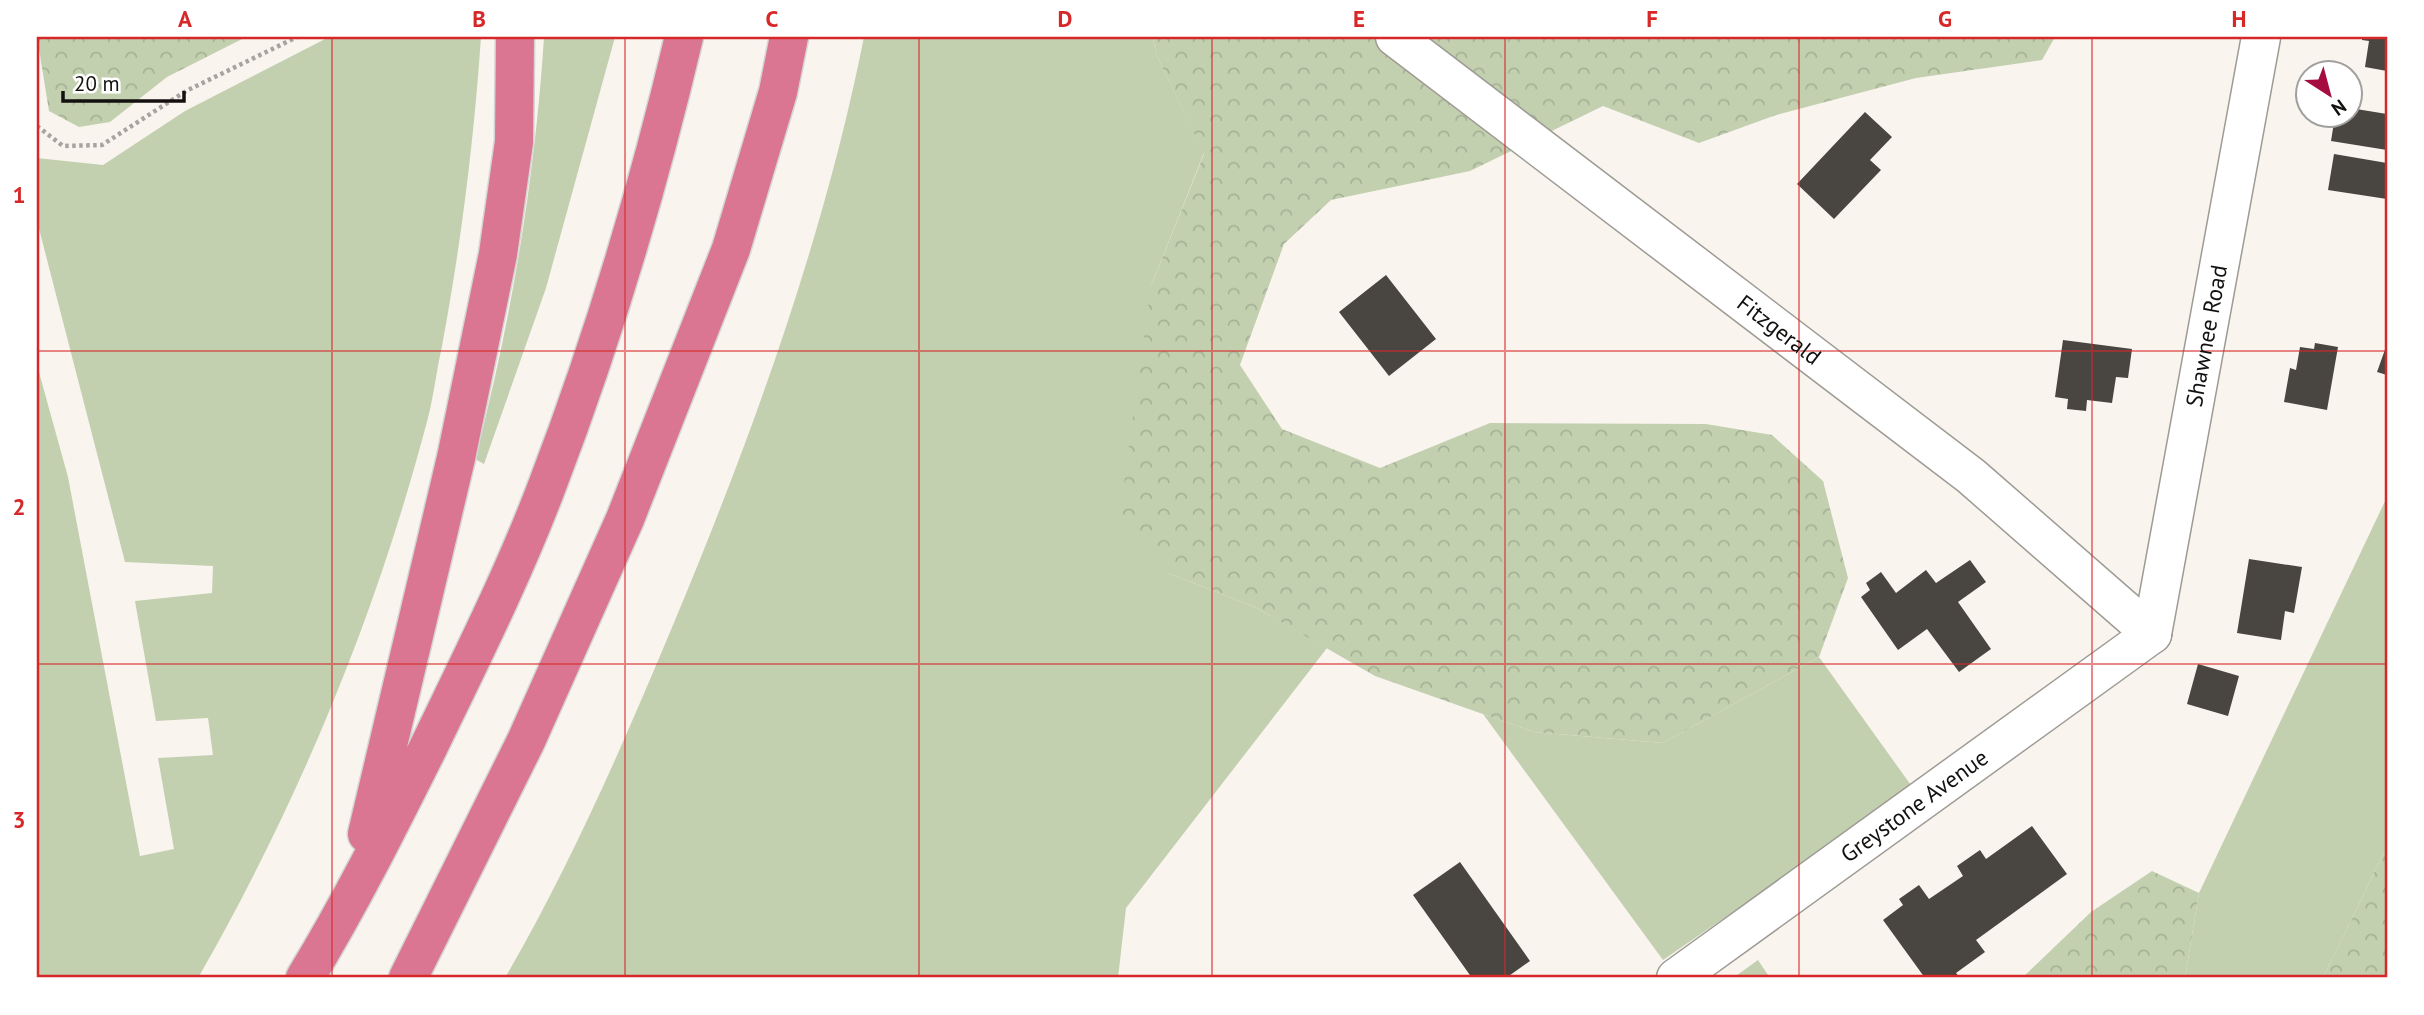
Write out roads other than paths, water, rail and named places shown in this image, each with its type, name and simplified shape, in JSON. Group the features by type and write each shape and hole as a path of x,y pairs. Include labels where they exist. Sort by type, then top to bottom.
{"highway":[{"path":"351,902 480,352 514,142 515,37"},
{"path":"305,978 351,902 475,651 546,488 599,345 664,123 684,37"},
{"path":"408,978 526,741 625,519 731,249 778,92 789,37"}],"street":[{"name":"Fitzgerald","path":"1395,37 1971,475 2152,634"},
{"name":"Shawnee Road","path":"2152,634 2261,37"},
{"name":"Greystone Avenue","path":"1676,978 2152,634"}]}
